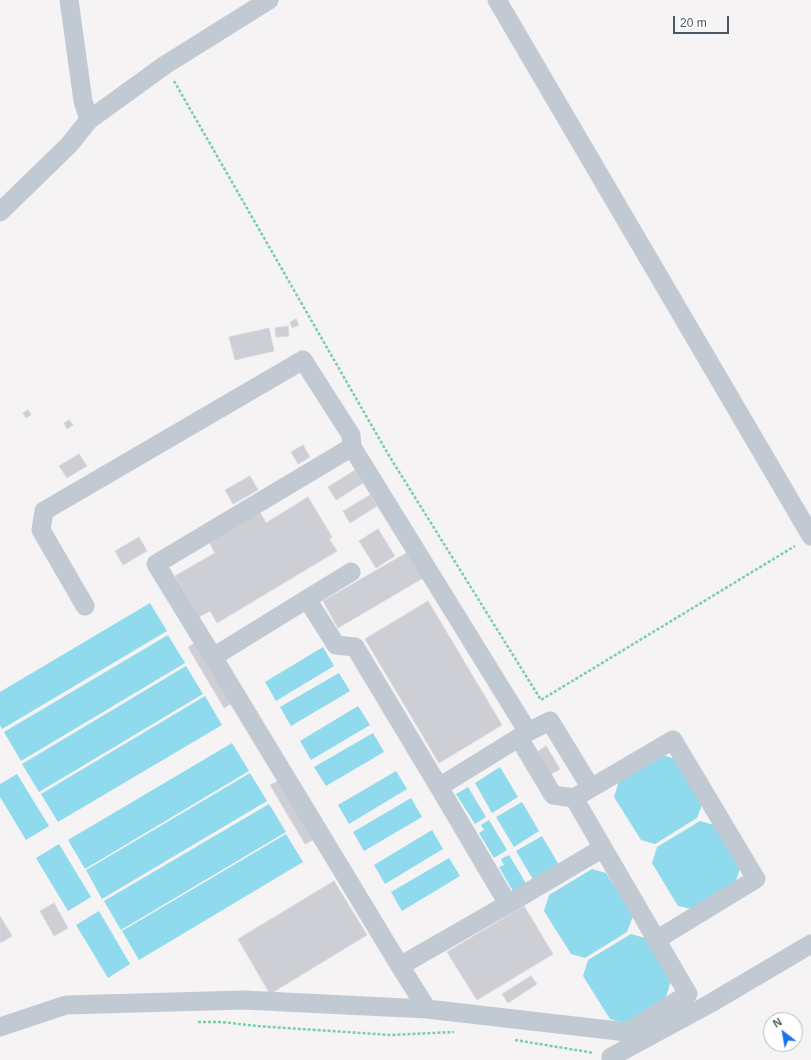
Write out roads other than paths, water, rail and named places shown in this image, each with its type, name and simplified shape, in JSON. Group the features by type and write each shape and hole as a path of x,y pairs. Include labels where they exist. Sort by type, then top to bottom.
{"street":[{"path":"69,0 83,101 89,120"},
{"path":"0,212 68,145 89,120 165,65 269,0"},
{"path":"497,0 804,540"},
{"path":"85,606 41,530 44,511 303,360 351,435 352,447 524,735 553,795 574,798 672,740 756,879 656,940"},
{"path":"352,447 156,564 427,1009"},
{"path":"213,657 351,572"},
{"path":"307,599 336,645 355,647 508,904"},
{"path":"438,787 550,721 591,788"},
{"path":"0,1027 66,1005 244,1000 427,1009 627,1032 688,994 574,798"},
{"path":"400,966 603,848"},
{"path":"611,1057 711,1003 811,944"}],"water":[{"path":"150,603 167,631 2,729 0,725 0,692"},
{"path":"168,635 185,663 21,761 4,732"},
{"path":"323,647 334,666 276,701 265,682"},
{"path":"186,666 203,694 39,792 22,764"},
{"path":"339,673 350,691 291,726 280,707"},
{"path":"205,696 222,725 58,822 41,794"},
{"path":"358,706 370,725 311,760 300,741"},
{"path":"373,733 384,752 326,786 314,767"},
{"path":"232,743 249,771 85,869 68,840"},
{"path":"662,755 676,759 703,802 697,818 655,844 641,840 614,797 619,781"},
{"path":"500,767 518,797 492,813 475,783"},
{"path":"396,771 407,789 349,824 338,805"},
{"path":"250,773 267,801 102,899 86,870"},
{"path":"17,774 49,826 26,840 0,797 0,784"},
{"path":"468,787 486,817 475,824 456,794"},
{"path":"411,798 422,817 364,851 353,832"},
{"path":"522,802 539,831 514,847 496,817"},
{"path":"269,804 286,832 121,930 104,901"},
{"path":"489,820 507,850 494,858 479,833 484,830 481,825"},
{"path":"700,821 714,825 740,868 735,884 692,909 678,906 652,863 657,847"},
{"path":"432,830 443,849 385,884 374,865"},
{"path":"286,834 303,862 139,960 122,931"},
{"path":"542,836 559,865 534,881 516,851"},
{"path":"59,844 91,897 68,911 36,858"},
{"path":"509,855 527,885 514,893 499,867 504,865 501,859"},
{"path":"449,858 460,876 402,911 391,892"},
{"path":"592,869 606,873 633,916 627,932 585,958 571,954 544,911 549,895"},
{"path":"99,911 130,964 108,978 76,925"},
{"path":"631,934 645,938 671,981 666,997 624,1023 610,1019 583,976 588,960"}]}
